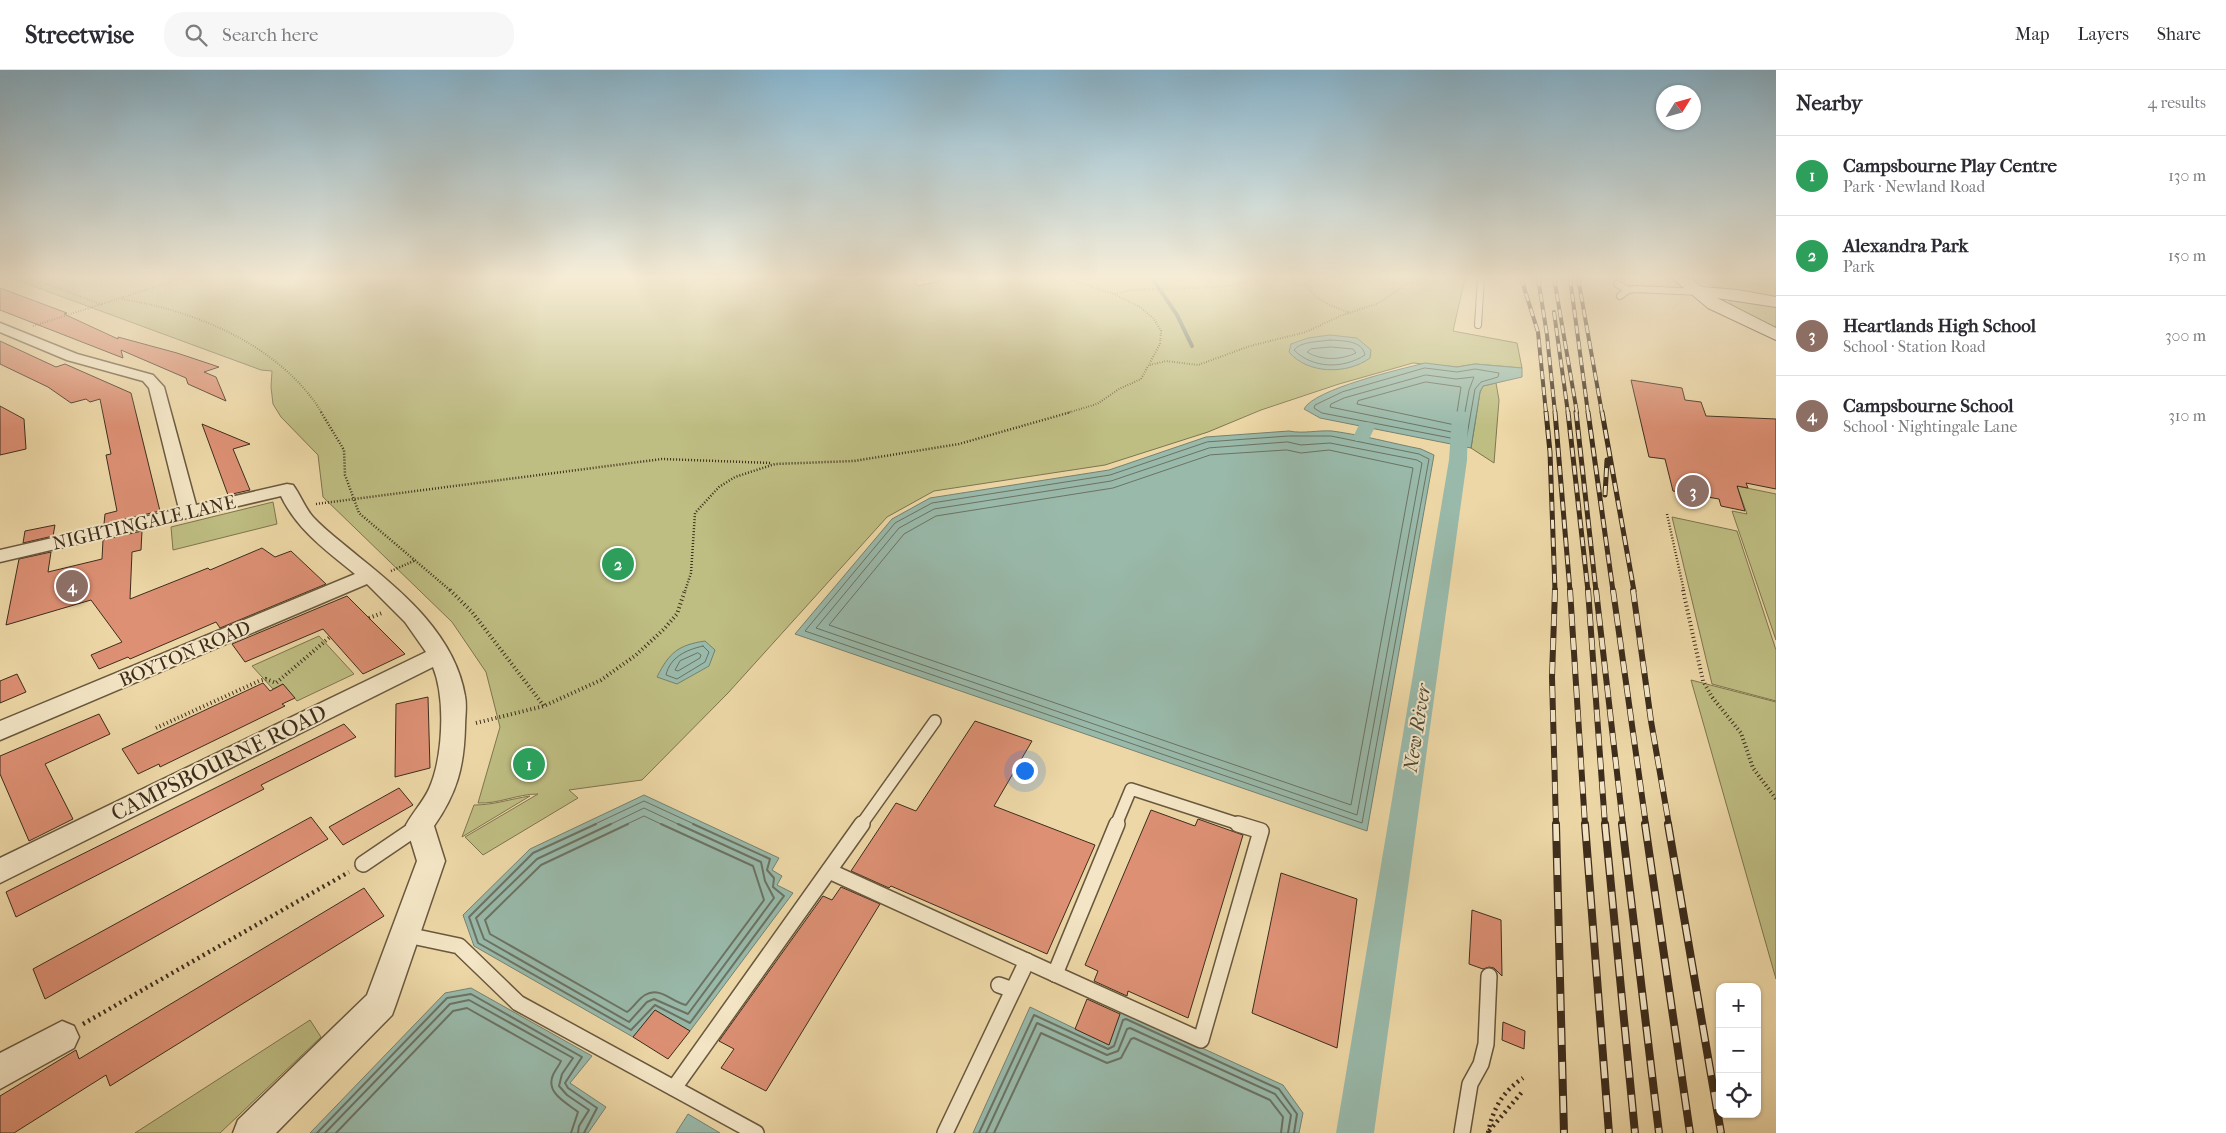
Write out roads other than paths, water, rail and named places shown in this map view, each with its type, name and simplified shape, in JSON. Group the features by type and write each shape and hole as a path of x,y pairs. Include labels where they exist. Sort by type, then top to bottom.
{"main road":[{"path":"1761,328 1776,335"}],"street":[{"path":"6,330 72,356 148,378 156,388 189,513"},
{"name":"NIGHTINGALE LANE","path":"0,556 287,490 298,510 314,530 371,577"},
{"path":"251,1133 380,1004 430,861 420,825 440,798 449,776 453,698 448,675 439,655 415,618 371,577"},
{"name":"BOYTON ROAD","path":"0,731 371,577"},
{"name":"CAMPSBOURNE ROAD","path":"0,871 439,655"},
{"path":"0,1072 62,1037"}],"lane":[{"path":"674,1088 935,721"},
{"path":"829,871 1201,1040 1261,831 1131,789 1056,974"},
{"path":"363,864 420,825"},
{"path":"405,934 459,946 518,1003 756,1133"},
{"path":"945,1133 1006,988 1027,961"},
{"path":"1462,1133 1470,1084 1481,1064 1486,1044 1489,976"}],"water":[{"path":"1330,335 1357,338 1371,350 1370,358 1361,364 1328,370 1306,365 1289,352 1291,344 1308,338"},
{"path":"1425,363 1457,367 1475,364 1522,368 1522,377 1483,386 1480,392 1471,448 1320,418 1304,409 1324,394 1340,387"},
{"path":"1289,431 1332,431 1421,449 1434,455 1367,831 795,634 892,519 930,498 1109,470 1206,437"},
{"path":"705,641 715,650 709,666 677,684 657,677 670,656 675,652 688,645"},
{"path":"644,795 779,858 772,870 782,876 777,885 793,893 690,1031 655,1010 633,1037 474,946 463,915 530,849"},
{"path":"471,988 592,1056 570,1083 606,1107 588,1133 310,1133 445,993"},
{"path":"1030,1007 1109,1045 1121,1011 1283,1085 1303,1113 1299,1133 973,1133"},
{"path":"688,1114 720,1133 676,1133"}],"waterway":[{"path":"1183,328 1192,346"},
{"name":"New River","path":"1355,1133 1458,460 1460,416"},
{"path":"1362,437 1366,427"}],"railway":[{"path":"1537,328 1546,413"},
{"path":"1546,328 1555,413"},
{"path":"1556,328 1568,413"},
{"path":"1562,328 1577,413"},
{"path":"1577,328 1588,413"},
{"path":"1587,328 1602,413"},
{"path":"1546,412 1550,452 1555,591"},
{"path":"1555,412 1570,591"},
{"path":"1568,412 1588,591"},
{"path":"1576,412 1596,591"},
{"path":"1588,412 1613,591"},
{"path":"1602,412 1634,591"},
{"path":"1605,495 1607,460"},
{"path":"1570,590 1585,825"},
{"path":"1588,590 1605,825"},
{"path":"1596,590 1623,825"},
{"path":"1613,590 1646,825"},
{"path":"1633,590 1651,721 1669,825"},
{"path":"1555,591 1552,677 1556,825"},
{"path":"1556,824 1564,1133"},
{"path":"1585,824 1609,1133"},
{"path":"1605,824 1635,1133"},
{"path":"1622,824 1659,1133"},
{"path":"1645,824 1690,1133"},
{"path":"1668,824 1721,1133"}],"place":[{"name":"Heartlands High School","path":"1693,491"},
{"name":"Alexandra Park","path":"618,564"},
{"name":"Campsbourne School","path":"72,586"},
{"name":"Campsbourne Play Centre","path":"529,764"}]}
